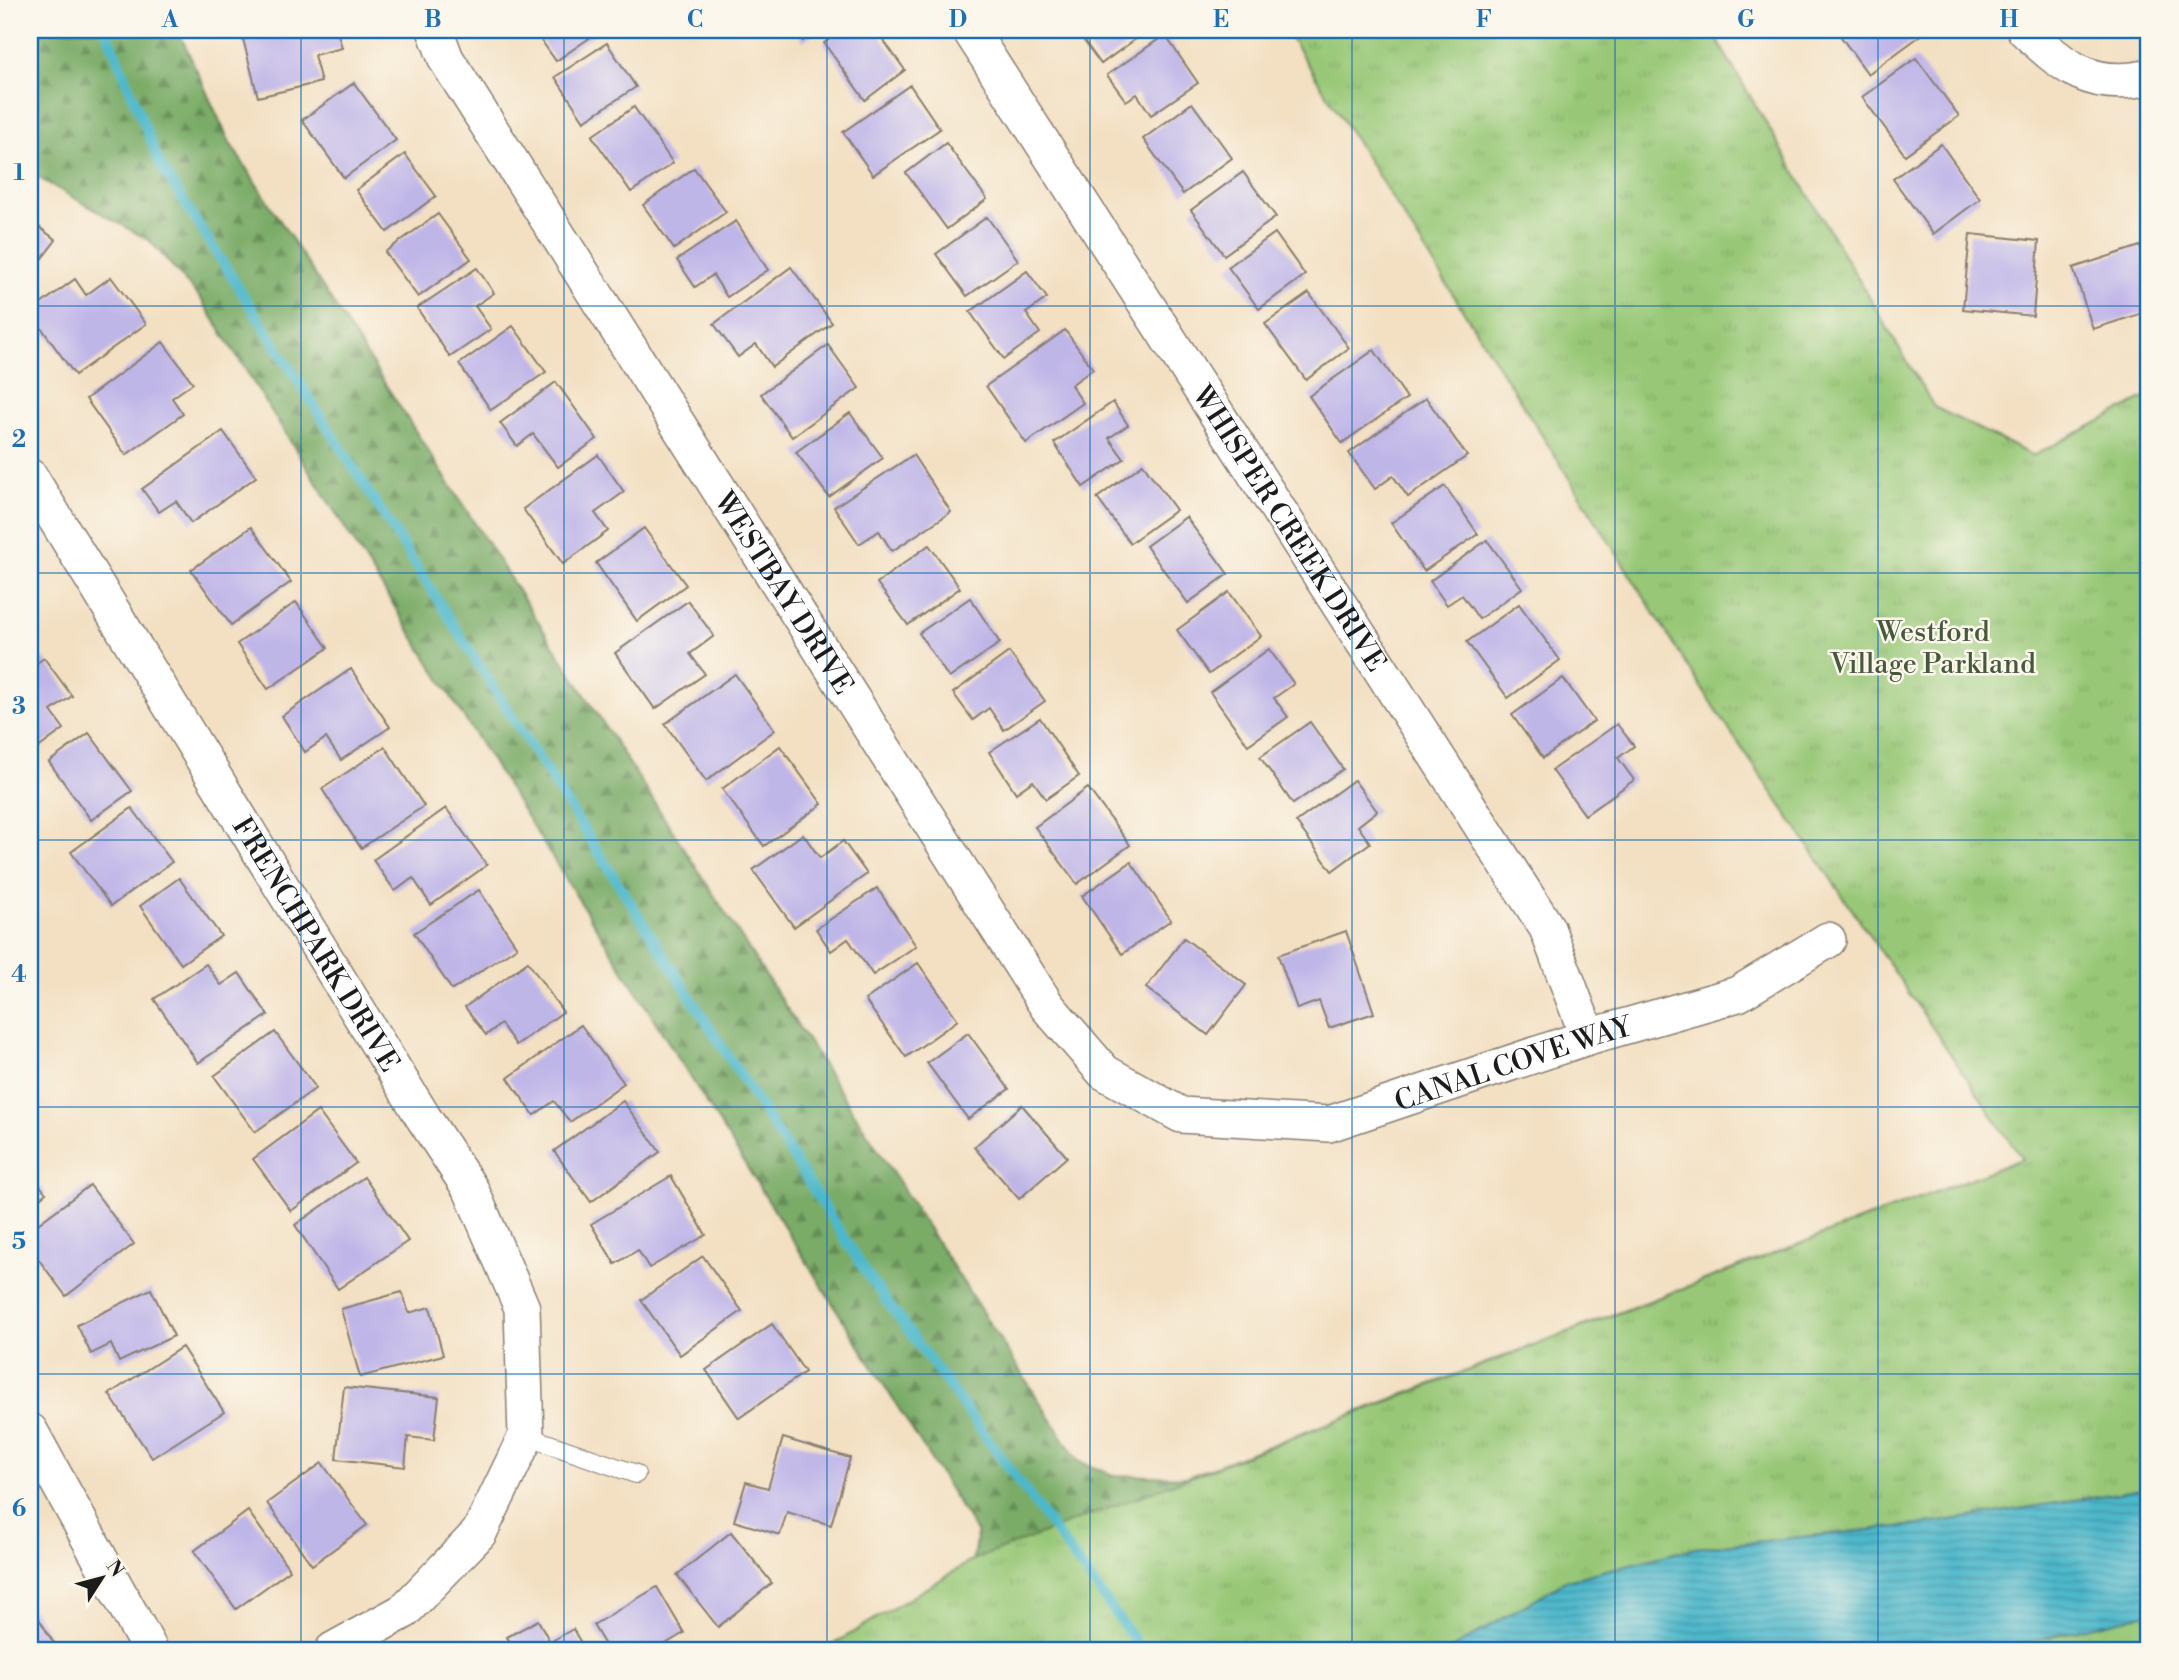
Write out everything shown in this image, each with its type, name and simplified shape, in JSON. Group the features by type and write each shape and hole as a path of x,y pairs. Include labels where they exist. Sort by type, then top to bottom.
{"street":[{"name":"WESTBAY DRIVE","path":"436,30 446,59 1047,1006 1104,1072 1181,1115"},
{"name":"WHISPER CREEK DRIVE","path":"970,30 1547,928 1588,1037"},
{"path":"2025,30 2060,63 2094,78 2134,81 2149,77"},
{"name":"FRENCHPARK DRIVE","path":"30,477 423,1117 471,1189 522,1308 526,1436"},
{"name":"CANAL COVE WAY","path":"1181,1115 1329,1124 1588,1037 1738,994 1828,940"},
{"path":"30,1431 150,1650"},
{"path":"332,1650 404,1611 479,1533 526,1436"}],"lane":[{"path":"526,1436 636,1474"}],"green space":[{"path":"30,30 178,30 230,143 1078,1461 1113,1475 1187,1477 2022,1159 1934,407 2033,456 2149,396 2149,1488 1927,1524 1695,1548 1567,1580 1450,1650 824,1650 973,1560 977,1533 201,299 150,241 30,173"},
{"name":"Westford Village Parkland","path":"1286,30 1711,30 1934,407 2033,456 2149,396 2149,1488 1927,1524 1695,1548 1567,1580 1450,1650 824,1650 973,1560 2022,1159 1711,703"},
{"path":"2149,1561 2149,1650 1625,1650"}],"water":[{"path":"2149,1488 2149,1613 1995,1650 1450,1650 1567,1580 1695,1548 1927,1524"}],"building":[{"path":"281,30 337,30 342,48 314,55 321,82 258,97 243,39"},
{"path":"534,30 601,30 556,61"},
{"path":"795,30 818,30 803,41"},
{"path":"843,30 876,30 905,70 865,100 824,43"},
{"path":"1076,30 1148,30 1101,64"},
{"path":"1836,30 1916,30 1920,36 1868,74"},
{"path":"1165,35 1198,83 1151,115 1137,94 1126,101 1107,75"},
{"path":"607,43 636,87 584,121 555,77"},
{"path":"1916,58 1959,116 1905,155 1862,97"},
{"path":"354,83 396,140 344,178 302,120"},
{"path":"910,85 940,129 873,175 843,132"},
{"path":"1192,103 1232,158 1183,194 1143,139"},
{"path":"634,107 673,163 631,192 592,136"},
{"path":"946,143 987,199 947,229 906,173"},
{"path":"1941,144 1980,199 1933,234 1893,179"},
{"path":"405,154 436,196 387,232 356,190"},
{"path":"694,168 726,212 674,249 643,205"},
{"path":"1243,172 1276,217 1224,255 1191,210"},
{"path":"438,214 471,259 418,297 385,252"},
{"path":"987,217 1018,260 967,296 936,254"},
{"path":"30,220 56,240 30,274"},
{"path":"736,221 768,270 727,297 713,275 695,287 677,260"},
{"path":"1275,233 1305,275 1259,309 1228,267"},
{"path":"1970,234 2039,241 2033,316 1963,309"},
{"path":"2140,246 2149,274 2149,311 2093,329 2073,268"},
{"path":"791,267 832,323 772,367 756,344 738,357 714,324"},
{"path":"477,268 494,293 475,306 491,329 450,357 417,308"},
{"path":"1027,271 1047,298 1026,313 1040,333 1004,359 970,312"},
{"path":"111,277 146,324 75,375 30,312 75,279 86,295"},
{"path":"1309,293 1349,348 1306,380 1265,324"},
{"path":"513,326 546,372 491,410 459,364"},
{"path":"1065,330 1093,369 1071,385 1083,403 1026,443 986,386"},
{"path":"163,342 193,383 172,398 183,414 126,455 86,399"},
{"path":"828,345 859,388 792,437 761,394"},
{"path":"1374,350 1407,398 1342,443 1309,396"},
{"path":"556,382 597,439 558,467 533,434 517,446 500,423"},
{"path":"1426,398 1467,456 1408,497 1393,476 1375,489 1349,453"},
{"path":"1113,402 1128,425 1109,438 1124,459 1083,487 1054,443"},
{"path":"850,413 883,458 829,497 796,452"},
{"path":"223,431 256,477 191,523 176,501 159,512 142,489"},
{"path":"598,455 624,492 595,513 608,531 563,564 523,509"},
{"path":"913,455 951,512 892,551 879,531 859,544 834,507"},
{"path":"1143,464 1176,510 1130,543 1097,498"},
{"path":"1445,486 1478,534 1424,571 1391,523"},
{"path":"1186,517 1228,574 1188,603 1146,546"},
{"path":"251,527 291,582 231,625 191,570"},
{"path":"644,528 686,585 637,621 596,563"},
{"path":"1487,540 1522,588 1479,619 1462,595 1447,605 1430,581"},
{"path":"929,545 960,588 908,625 877,583"},
{"path":"1229,592 1261,636 1209,674 1177,630"},
{"path":"970,598 1000,643 949,678 919,633"},
{"path":"688,601 714,636 690,654 705,674 655,709 615,653"},
{"path":"296,602 328,648 268,689 237,644"},
{"path":"1519,604 1560,660 1508,698 1467,642"},
{"path":"1269,649 1294,684 1274,698 1288,717 1248,745 1210,692"},
{"path":"1009,652 1045,701 1004,730 989,708 973,720 953,693"},
{"path":"44,658 72,696 51,711 64,729 30,754 30,668"},
{"path":"351,669 390,727 341,760 326,738 305,752 282,716"},
{"path":"735,674 775,730 706,781 665,724"},
{"path":"1563,678 1594,721 1543,758 1512,715"},
{"path":"1040,718 1079,776 1046,799 1033,781 1016,793 989,752"},
{"path":"1310,722 1343,769 1293,804 1260,757"},
{"path":"1617,724 1634,746 1618,758 1634,780 1585,815 1552,770"},
{"path":"89,733 132,791 91,820 49,762"},
{"path":"780,746 822,804 764,846 722,789"},
{"path":"385,747 424,806 361,848 322,789"},
{"path":"1354,780 1377,811 1358,826 1370,843 1332,871 1296,822"},
{"path":"1088,788 1130,845 1077,884 1035,827"},
{"path":"132,808 172,862 111,906 71,852"},
{"path":"446,808 487,865 431,905 413,878 395,891 373,860"},
{"path":"803,834 820,858 843,841 867,874 794,927 753,870"},
{"path":"1131,862 1171,920 1122,954 1082,896"},
{"path":"179,878 221,936 181,964 140,906"},
{"path":"877,888 916,946 873,975 848,939 831,951 816,929"},
{"path":"479,890 517,947 452,990 414,933"},
{"path":"1346,931 1374,1013 1329,1028 1319,1001 1297,1009 1278,955"},
{"path":"1184,938 1246,985 1208,1035 1146,988"},
{"path":"528,962 563,1012 516,1045 501,1024 486,1035 465,1007"},
{"path":"918,963 958,1020 906,1057 865,1000"},
{"path":"206,964 221,985 239,973 268,1015 198,1063 154,999"},
{"path":"581,1025 624,1083 570,1122 554,1101 534,1115 508,1078"},
{"path":"275,1032 316,1088 255,1132 214,1076"},
{"path":"968,1033 1009,1089 968,1119 927,1063"},
{"path":"623,1101 660,1152 591,1202 554,1151"},
{"path":"1022,1105 1067,1157 1019,1199 974,1147"},
{"path":"318,1111 356,1163 291,1211 253,1159"},
{"path":"30,1173 46,1193 30,1206"},
{"path":"671,1176 706,1235 649,1268 638,1250 615,1264 591,1224"},
{"path":"364,1177 408,1241 338,1289 295,1225"},
{"path":"90,1185 134,1244 66,1296 30,1248 30,1230"},
{"path":"703,1256 742,1311 680,1355 641,1300"},
{"path":"151,1289 174,1336 119,1362 111,1344 91,1354 77,1325"},
{"path":"402,1292 409,1313 430,1307 443,1355 360,1377 341,1309"},
{"path":"772,1324 805,1372 739,1418 706,1370"},
{"path":"182,1347 224,1412 152,1458 109,1394"},
{"path":"344,1387 439,1397 434,1440 408,1437 405,1467 336,1459"},
{"path":"783,1438 850,1458 831,1525 787,1512 780,1535 734,1521 746,1482 768,1488"},
{"path":"322,1463 367,1525 312,1565 267,1503"},
{"path":"248,1511 290,1570 236,1609 194,1551"},
{"path":"731,1532 772,1583 718,1627 677,1575"},
{"path":"657,1587 684,1633 655,1650 608,1650 593,1625"},
{"path":"33,1609 58,1650 30,1650 30,1611"},
{"path":"538,1620 550,1642 573,1629 585,1650 514,1650 507,1637"}],"waterway":[{"path":"106,30 160,164 869,1277 1142,1650"}]}
